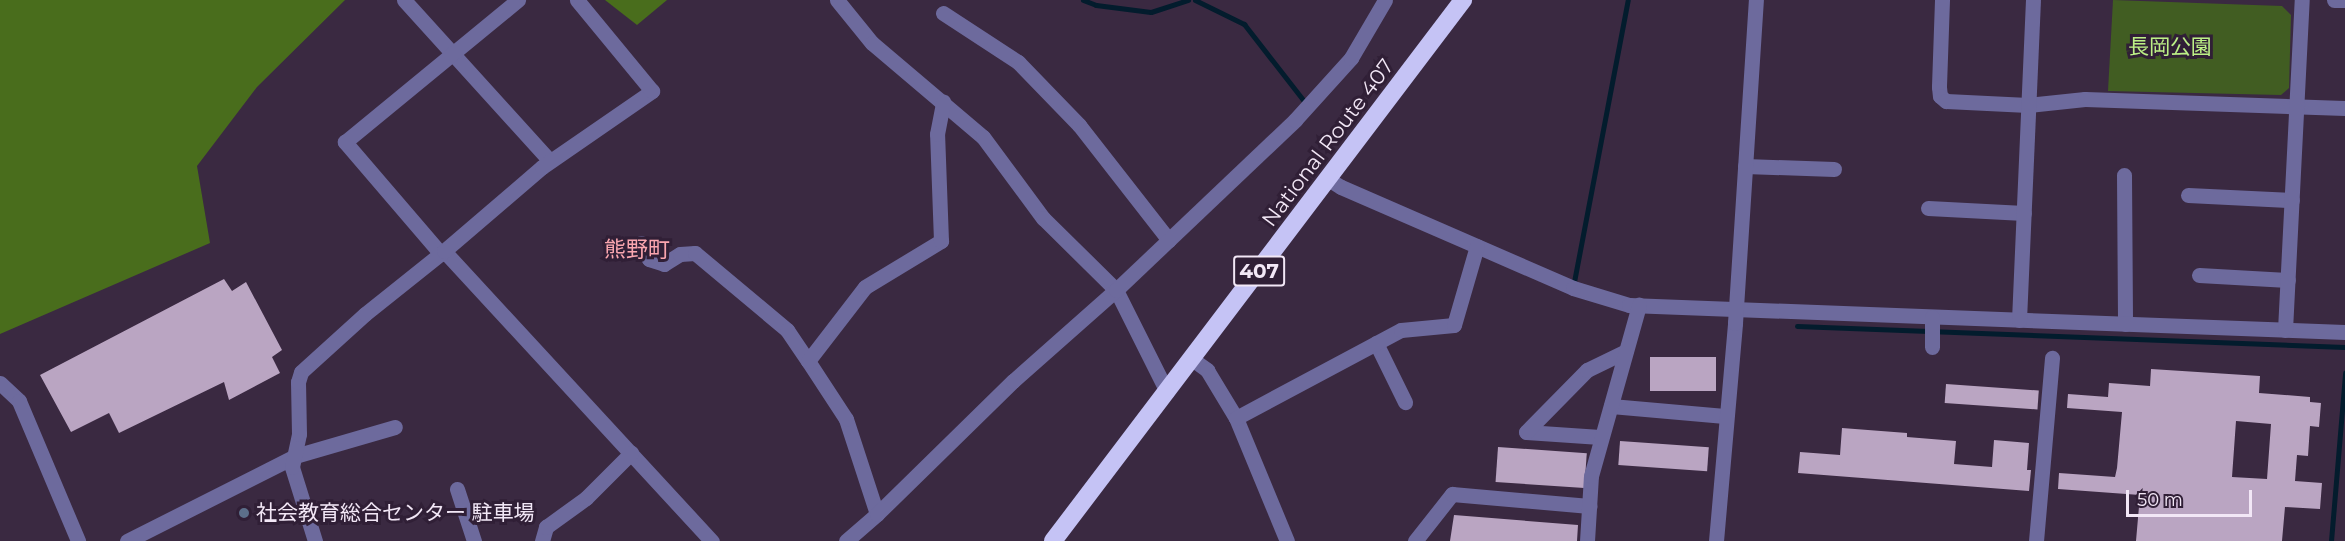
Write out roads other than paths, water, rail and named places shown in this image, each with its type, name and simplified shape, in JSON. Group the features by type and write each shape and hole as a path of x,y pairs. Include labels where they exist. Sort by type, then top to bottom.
{"highway":[{"name":"National Route 407","path":"1053,541 1463,0"}],"street":[{"path":"404,0 550,161"},
{"path":"518,0 345,142 443,253 712,541"},
{"path":"315,541 292,467 299,434 298,382 301,372 365,314 443,253 550,161 652,91 578,0"},
{"path":"837,0 872,43 983,137 1042,218 1116,290 1167,392"},
{"path":"846,541 877,514 1013,381 1116,290 1295,120 1351,58 1385,0"},
{"path":"1716,541 1725,416 1736,310 1756,0"},
{"path":"1942,0 1940,96 1946,101 2028,105 2085,99 2345,108"},
{"path":"2019,320 2033,0"},
{"path":"2286,330 2302,0"},
{"path":"2334,0 2345,0"},
{"path":"943,13 1018,62 1079,125 1169,240"},
{"path":"808,361 865,287 941,241 937,134 943,102"},
{"path":"1745,166 1834,169"},
{"path":"2124,175 2125,324"},
{"path":"1328,178 1341,187 1573,288 1629,305 2345,333"},
{"path":"2188,195 2292,200"},
{"path":"1928,208 2024,213"},
{"path":"641,243 649,259 664,264 680,254 695,253 788,330 846,419 877,514"},
{"path":"1236,418 1401,330 1454,325 1476,246"},
{"path":"2199,275 2288,279"},
{"path":"1587,541 1591,476 1600,437 1639,305"},
{"path":"1932,317 1932,347"},
{"path":"1376,343 1405,402"},
{"path":"1600,437 1526,432 1587,370 1626,351"},
{"path":"1192,358 1207,370 1236,418 1287,541"},
{"path":"2036,541 2052,358"},
{"path":"0,383 19,401 78,541"},
{"path":"1611,406 1725,416"},
{"path":"127,541 295,456 395,427"},
{"path":"542,541 546,527 586,498 631,453"},
{"path":"457,489 474,541"},
{"path":"1415,541 1452,494 1589,506"}],"waterway":[{"path":"1083,0 1096,5 1151,12 1188,0"},
{"path":"1195,0 1244,24 1307,105"},
{"path":"1573,287 1628,0"},
{"path":"1797,326 2345,347"},
{"path":"2331,541 2345,373"}],"place":[{"name":"社会教育総合センター 駐車場","path":"244,513"}],"district":[{"name":"熊野町","path":"637,250"}],"park label":[{"name":"長岡公園","path":"2170,47"}]}
